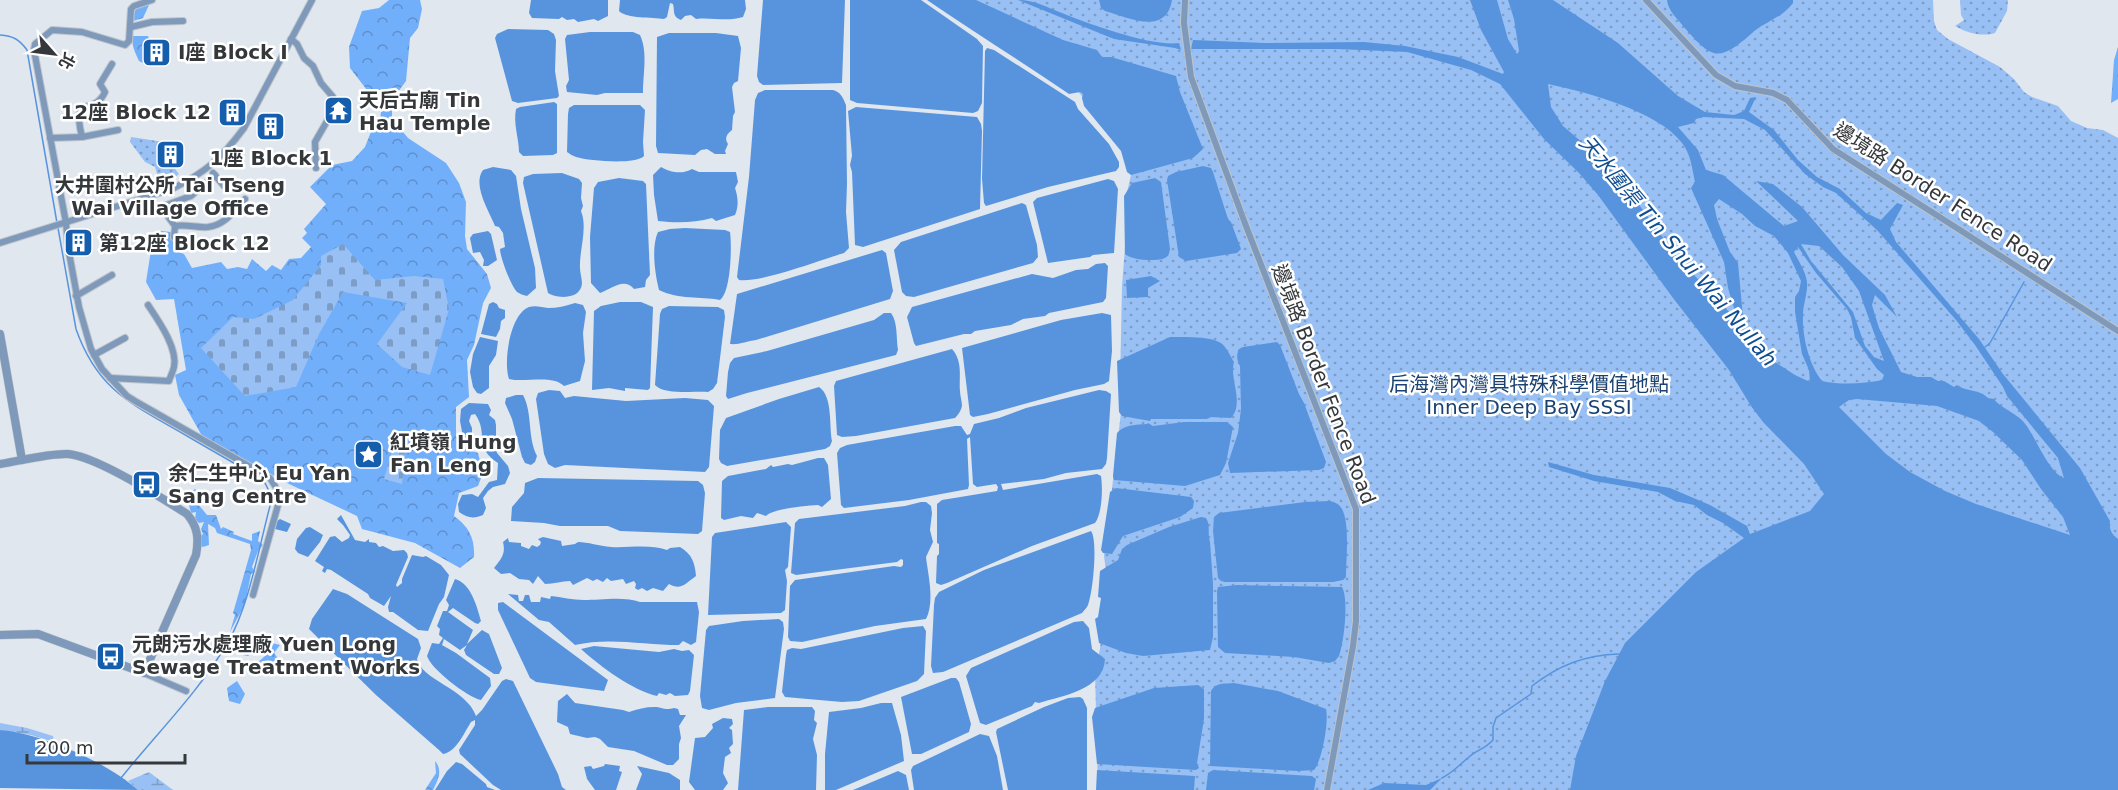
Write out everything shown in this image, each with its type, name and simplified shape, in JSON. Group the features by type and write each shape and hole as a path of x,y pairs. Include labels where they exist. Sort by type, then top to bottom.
{"street":[{"path":"152,0 131,9 129,41 125,45 82,32 52,30 35,44 34,50 76,296 94,355 110,378 135,401 270,478 277,487 278,505 253,595"},
{"path":"0,243 172,189 197,177 210,167 244,128 312,0"},
{"name":"邊境路 Border Fence Road","path":"1185,0 1184,23 1191,77 1356,509 1356,621 1327,790"},
{"name":"邊境路 Border Fence Road","path":"1646,0 1716,75 1735,86 1773,93 1787,100 1833,149 2118,331"},
{"path":"131,27 152,22 183,21"},
{"path":"291,39 297,44 303,58 313,66 321,83 333,97 330,116 315,142 316,168"},
{"path":"82,136 78,120 80,110 82,107 99,102 103,97 105,92 100,84 112,64"},
{"path":"50,138 118,130"},
{"path":"210,167 224,186"},
{"path":"136,201 140,204 161,207 191,196 215,175"},
{"path":"175,226 186,224 207,227 225,221 245,199"},
{"path":"161,207 175,226 174,237"},
{"path":"76,296 112,275"},
{"path":"110,378 169,381 175,365 165,330 147,305"},
{"path":"0,334 22,460"},
{"path":"94,355 125,338"},
{"path":"0,464 67,454 83,456 180,510 193,521 199,537 196,555 144,673"},
{"path":"0,635 39,634 186,691"}],"green space":[{"path":"389,0 420,0 422,9 418,28 410,38 406,81 392,100 392,119 408,138 446,163 459,183 466,202 467,249 487,274 491,288 483,303 474,345 467,360 469,397 456,407 456,436 463,448 478,453 483,473 478,486 459,493 454,516 464,524 470,534 474,550 474,557 460,568 415,543 362,529 357,516 287,483 202,436 179,395 175,375 186,370 174,299 156,300 146,282 151,250 161,231 171,232 176,251 184,254 192,268 221,262 227,269 238,267 247,269 252,259 266,271 272,265 281,270 289,259 301,258 311,247 302,238 307,233 304,229 326,204 310,187 332,165 352,161 365,147 372,129 380,122 383,90 367,90 350,68 349,47 362,11 379,8"},
{"name":"后海灣內灣具特殊科學價值地點 Inner Deep Bay SSSI","path":"940,0 1933,0 1937,30 1948,39 2000,67 2024,92 2058,106 2071,121 2087,128 2103,130 2118,138 2118,790 1098,790 1095,672 1100,649 1106,571 1104,556 1122,404 1120,383 1122,286 1127,192 1132,171 1129,158 1102,120 1075,88"},
{"path":"1960,0 2008,0 2007,11 1995,33 1975,34 1955,26 1964,20 1961,15"},
{"path":"149,5 143,18 133,21 137,9"},
{"path":"133,36 148,36 150,42 146,46 148,54 145,64 139,61 136,55"},
{"path":"2118,47 2118,99 2111,103 2114,60"},
{"path":"131,137 177,144 173,166 179,174 170,181 160,183 155,167 145,162 130,142"},
{"path":"343,244 375,280 414,276 443,279 449,309 430,375 402,367 377,344 407,303 343,292 319,334 296,387 245,396 201,348 233,317 254,319 293,300 321,265 321,256"},
{"path":"393,448 405,453 402,484 384,479"},
{"path":"195,489 201,494 194,499 207,515 216,515 221,529 223,527 234,532 233,534 252,541 252,534 260,531 258,541 263,545 252,567 255,572 251,574 245,604 230,632 235,615 233,613 251,550 250,544 217,533 215,528 208,524 209,545 203,547 194,542 203,534 201,529 204,522 199,523 195,519 196,512 191,513 189,505 173,494 179,490 181,494 186,495"},
{"path":"257,639 280,645 274,653 280,661 271,664 257,663 265,656 256,650 248,656 243,655"},
{"path":"237,681 245,694 240,704 229,701 227,688"},
{"path":"0,723 53,736 54,742 31,735 0,730"},
{"path":"435,761 439,768 438,779 433,790 425,790 436,773"},
{"path":"149,772 173,790 138,790 128,781"}],"shaded area":[{"path":"531,0 608,0 608,16 598,21 594,19 578,22 562,17 559,19 532,18 529,13"},
{"path":"620,0 745,0 746,9 743,17 696,19 691,15 681,20 675,15 673,4 670,3 667,17 664,19 634,17 619,11"},
{"path":"763,0 845,0 842,83 763,85 759,82 757,76"},
{"path":"850,0 921,0 977,39 983,46 982,103 978,111 973,113 857,103 850,100"},
{"path":"927,0 976,0 1063,40 1097,50 1102,57 1111,57 1176,76 1203,149 1193,158 1131,175 1127,172 1121,151 1084,106 1083,94 1080,92 1069,94"},
{"path":"1018,0 1035,3 1120,34 1153,42 1179,43 1181,50 1114,39"},
{"path":"1099,0 1172,0 1168,11 1162,18 1145,22 1105,11 1101,8"},
{"path":"1470,0 1497,0 1508,39 1517,54 1519,51 1514,19 1508,0 1553,0 1618,43 1678,96 1705,112 1734,115 1744,111 1750,98 1756,97 1749,112 1774,130 1798,160 1817,177 1840,189 1866,213 1881,220 1897,203 1903,205 1890,229 1896,242 1979,339 2003,374 2080,468 2110,521 2111,531 2118,539 2118,790 1570,790 1576,756 1605,681 1625,643 1696,572 1744,538 1694,505 1675,501 1658,492 1594,481 1549,467 1548,462 1594,475 1670,488 1710,505 1747,526 1750,534 1810,511 1824,494 1804,464 1763,422 1729,370 1598,195 1544,139 1500,84 1471,70 1407,52 1337,49 1191,49 1193,40 1265,43 1364,42 1405,46 1458,57 1503,74 1481,30","holes":["1548,84 1582,92 1639,112 1656,121 1682,143 1689,157 1695,182 1691,188 1724,262 1734,308 1733,316 1678,258 1621,180 1598,156 1563,126 1551,107","1703,117 1744,119 1765,130 1805,174 1836,193 1877,230 1975,345 2007,396 2058,458 2064,478 2053,470 2023,421 1994,399 1957,385 1954,387 1931,377 1917,377 1901,372 1879,328 1872,305 1875,295 1897,317 1885,295 1843,255 1802,207 1773,184 1756,181 1798,221 1784,226 1723,175 1706,170 1698,150 1678,127 1694,123 1696,119","1719,199 1742,214 1755,226 1774,236 1788,253 1801,281 1795,297 1795,312 1802,354 1809,370 1810,382 1769,358 1744,328 1738,263 1730,252 1714,205","1801,244 1819,246 1842,267 1859,291 1884,361 1874,357 1865,346 1853,312 1811,261","1798,247 1816,273 1847,309 1855,338 1877,369 1884,375 1882,380 1836,383 1822,381 1817,374 1807,350 1804,332 1803,315 1807,290 1804,270 1794,252","1857,399 1937,406 1979,421 2022,460 2063,517 2070,535 1976,504 1945,491 1910,472 1886,454 1839,407 1849,400"]},
{"path":"1667,0 1793,0 1793,3 1731,50 1716,53 1709,51 1694,38 1673,14"},
{"path":"508,29 548,30 554,34 556,40 555,71 559,96 557,98 518,103 512,101 495,38 497,34"},
{"path":"590,32 633,32 640,35 644,56 643,93 597,95 567,92 566,86 569,80 565,39 567,35"},
{"path":"669,33 716,33 738,36 741,48 738,81 732,87 735,112 732,130 726,138 728,144 726,154 715,154 707,149 695,155 658,153 656,146 657,37"},
{"path":"987,48 994,50 1075,102 1078,109 1109,144 1119,162 1116,171 1048,187 986,206 982,179 985,51"},
{"path":"765,90 833,90 843,98 846,105 846,212 849,248 844,253 791,270 761,278 739,280 737,277 749,177 755,100 758,93"},
{"path":"554,102 557,104 557,153 523,156 519,152 516,109"},
{"path":"574,105 640,105 645,110 644,156 632,161 601,161 575,157 567,152 568,114 569,108"},
{"path":"856,107 977,117 982,131 980,209 863,247 855,245 848,111"},
{"path":"1203,166 1211,168 1213,172 1228,219 1241,249 1237,253 1186,261 1179,257 1167,180 1168,176 1176,172"},
{"path":"493,167 511,170 516,176 535,268 536,288 527,296 517,292 509,278 500,253 500,249 505,247 503,233 499,227 495,226 480,190 480,176 483,170"},
{"path":"661,167 676,172 692,169 699,172 736,172 738,182 735,188 738,205 735,215 716,221 712,218 685,222 658,221 653,175"},
{"path":"562,173 579,179 582,183 583,206 581,211 584,225 580,261 582,286 576,294 564,297 548,293 523,183 524,177 533,174"},
{"path":"619,178 643,181 646,184 650,275 645,287 634,289 622,284 600,293 591,283 590,237 594,188 598,182"},
{"path":"1155,178 1161,182 1169,253 1165,258 1156,260 1132,258 1125,254 1124,196 1132,183"},
{"path":"1108,179 1114,181 1118,189 1114,253 1048,263 1033,202 1037,198"},
{"path":"1022,203 1026,205 1037,245 1038,257 1033,263 914,297 906,296 902,292 894,250 901,242"},
{"path":"685,228 730,232 729,279 720,300 682,297 659,290 654,253 658,232"},
{"path":"488,231 491,234 497,260 488,266 483,266 484,260 480,252 473,253 470,238 473,234"},
{"path":"882,250 886,253 893,291 890,299 756,340 730,344 737,294"},
{"path":"1105,263 1108,266 1106,298 1103,302 916,346 914,343 907,317 912,307 1032,274 1053,278"},
{"path":"1151,276 1160,281 1148,288 1148,297 1127,298 1126,280"},
{"path":"493,302 505,310 505,318 501,321 496,337 481,334 489,304"},
{"path":"620,302 641,302 653,307 650,388 648,390 625,388 625,391 609,388 592,390 594,311 601,306"},
{"path":"575,303 583,305 586,312 583,333 585,361 580,381 564,386 553,380 509,379 507,362 510,339 522,311 531,306 551,308"},
{"path":"669,306 718,307 724,310 717,383 708,392 672,391 655,385 660,314 662,309"},
{"path":"884,313 891,313 895,321 898,350 896,355 728,399 726,396 728,372 734,358 767,351 874,320"},
{"path":"1102,313 1111,315 1112,351 1109,381 988,414 973,417 970,415 962,348 1061,320"},
{"path":"480,337 498,341 496,355 489,366 489,388 481,394 477,393 473,387 470,372 473,354"},
{"path":"1170,337 1208,339 1221,343 1226,348 1234,362 1233,376 1237,398 1237,406 1231,418 1151,419 1150,421 1122,416 1119,412 1117,361"},
{"path":"1277,342 1304,403 1326,462 1324,468 1230,473 1228,463 1238,433 1241,409 1238,351 1243,347"},
{"path":"952,349 958,359 960,369 962,406 955,418 856,436 837,435 834,386 836,381"},
{"path":"819,387 827,397 832,441 830,446 825,449 727,466 721,463 719,459 720,430 726,418"},
{"path":"549,390 560,391 565,398 574,396 626,401 685,398 708,400 714,406 709,467 705,472 565,465 555,468 548,464 544,454 536,399 538,393"},
{"path":"1099,390 1111,394 1107,458 1102,469 1001,484 1003,490 1097,474 1101,476 1102,494 1101,508 1095,523 1032,546 947,583 941,585 936,583 939,554 937,504 942,500 997,491 998,487 996,484 977,487 973,484 970,437 967,439 968,489 909,500 844,508 841,505 837,453 840,448 955,426 961,426 967,435 970,434 974,424"},
{"path":"523,395 528,410 532,441 537,456 531,465 525,463 522,457 512,419 505,403 506,398"},
{"path":"469,403 488,404 491,410 489,415 495,420 496,425 497,453 508,466 510,473 505,484 493,487 483,498 486,508 483,515 474,517 468,517 459,512 458,504 462,495 472,494 478,497 489,482 497,480 498,463 490,457 483,445 481,427 475,414 471,415 469,421 472,428 472,440 464,442 460,421 461,409"},
{"path":"1184,422 1227,422 1233,427 1226,463 1220,475 1185,486 1114,480 1117,433 1120,430 1148,423 1153,426"},
{"path":"824,458 828,465 831,499 822,507 818,505 790,508 766,516 757,513 753,518 741,516 724,520 721,518 722,481 728,476 766,469 771,465 773,467 792,465"},
{"path":"538,478 698,481 703,485 705,493 702,531 698,534 620,531 608,526 560,526 511,521 512,507 524,493 525,483"},
{"path":"1116,488 1191,497 1194,501 1193,508 1180,517 1123,536 1112,554 1103,553 1101,550 1110,492"},
{"path":"1330,501 1341,507 1346,523 1346,577 1343,580 1333,582 1225,582 1218,578 1213,531 1214,517 1219,513"},
{"path":"926,502 931,506 932,513 930,530 933,542 926,557 930,604 926,619 875,626 802,642 790,641 788,637 790,586 795,580 903,565 901,559 897,562 796,575 791,573 795,523 799,519"},
{"path":"341,515 355,540 365,542 369,539 369,542 376,543 379,547 383,546 393,551 404,550 407,553 408,557 397,587 402,583 412,555 426,556 441,565 449,575 444,597 428,631 418,630 393,612 389,612 391,596 384,606 331,570 327,569 325,573 322,571 324,567 315,561 330,537 335,536 342,542 349,538 350,535 337,519"},
{"path":"1201,517 1206,518 1208,524 1213,584 1213,637 1210,650 1143,656 1126,653 1099,643 1095,619 1098,617 1101,598 1098,597 1100,571 1118,560 1122,549 1127,545 1169,527"},
{"path":"280,519 291,524 287,532 275,529"},
{"path":"786,522 791,527 788,567 785,570 787,581 785,610 781,613 708,615 712,537 715,533"},
{"path":"310,527 323,535 308,557 298,553 295,549 297,539 306,528"},
{"path":"1091,531 1094,545 1093,579 1090,599 1082,613 943,672 933,673 931,666 934,605 939,592 984,570"},
{"path":"543,537 561,541 562,546 578,542 611,547 647,547 667,550 680,547 692,559 696,576 677,587 669,584 663,591 653,588 647,591 635,588 634,581 626,584 623,579 611,581 607,578 603,582 587,578 573,585 570,581 545,584 538,576 533,584 529,580 519,579 510,573 501,574 494,568 501,559 503,542 508,538 509,542 521,543 521,546 529,549 532,545 537,547 540,545 541,542 538,539"},
{"path":"455,579 461,581 469,590 481,621 478,624 475,623 453,608 448,612 473,630 467,644 482,630 489,634 502,668 499,674 494,674 466,655 464,650 467,645 460,650 444,639 442,645 490,678 491,686 481,700 467,694 450,682 435,668 427,656 432,643 439,644 443,638 439,635 440,629 437,626 443,611 447,611 449,605 446,600"},
{"path":"1237,585 1342,587 1345,621 1339,656 1335,661 1329,663 1294,657 1225,653 1218,647 1217,591 1218,587"},
{"path":"333,589 347,594 418,639 421,648 417,659 420,666 426,673 463,699 476,716 502,681 506,679 513,681 558,774 562,787 566,790 501,790 493,785 460,754 459,750 475,725 475,720 471,722 456,746 443,754 376,695 309,629 312,619"},
{"path":"508,594 518,595 519,601 523,601 525,595 529,595 531,602 540,602 541,597 550,599 551,596 580,600 697,602 699,612 696,642 691,645 683,641 679,645 613,641 575,645 549,622 539,620"},
{"path":"503,602 608,680 604,691 536,682 530,678 498,610 498,603"},
{"path":"779,619 783,622 784,629 775,698 736,703 709,710 702,708 700,696 706,630 709,626"},
{"path":"1083,621 1089,628 1092,649 1105,659 1103,670 1097,678 1080,690 1039,703 1035,702 1032,706 986,725 980,723 966,676 971,668 1074,622"},
{"path":"923,626 926,631 924,674 917,681 859,701 842,702 785,697 782,692 787,650"},
{"path":"594,646 659,652 674,649 689,650 694,655 690,691 688,695 675,696 670,693 666,695 659,693 657,696 637,689 607,670 581,649"},
{"path":"956,678 959,682 971,724 969,732 921,754 912,754 901,697"},
{"path":"1234,683 1278,691 1326,709 1327,723 1324,741 1320,759 1314,770 1210,766 1211,691 1218,685"},
{"path":"1198,685 1204,689 1204,719 1197,763 1199,768 1196,770 1097,764 1092,717 1095,708 1154,688"},
{"path":"567,694 575,703 629,712 651,707 678,709 680,715 686,715 679,726 681,738 679,759 673,765 667,765 634,751 608,747 595,737 587,738 570,734 568,727 557,722 558,701"},
{"path":"1080,697 1087,708 1087,790 1008,790 997,729 1044,707 1068,698"},
{"path":"892,703 901,735 904,761 836,790 825,790 825,754 829,712"},
{"path":"768,707 812,707 815,711 814,720 817,723 813,739 817,755 816,790 738,790 744,710"},
{"path":"723,718 732,719 733,724 729,728 732,730 733,744 729,748 731,753 725,757 723,773 728,783 723,790 695,790 689,782 695,738 705,737 713,728 712,724"},
{"path":"0,730 35,737 73,751 110,770 138,790 0,788"},
{"path":"980,734 989,736 997,756 1003,790 914,790 911,770 913,766"},
{"path":"456,762 462,764 487,787 495,790 435,790 447,771"},
{"path":"605,764 620,766 619,771 622,772 616,790 595,790 587,779 584,767 591,766 593,769"},
{"path":"637,766 669,773 680,780 680,790 636,790 642,774"},
{"path":"1097,770 1195,776 1194,790 1096,790"},
{"path":"1213,770 1312,776 1316,779 1314,790 1206,790 1208,773"},
{"path":"898,771 906,775 909,790 853,790"},
{"path":"1442,778 1430,790 1368,790 1384,783 1426,785"}],"waterway":[{"path":"0,35 15,39 27,50 57,223"},
{"path":"58,228 76,329 84,349 105,380 117,392 146,413 263,480 270,495 270,506 248,594 228,642 191,695 121,778"},
{"path":"1985,347 1990,343 2024,282"},
{"path":"1442,778 1493,740 1496,718 1531,694 1532,686 1552,672 1573,662 1595,656 1619,654"}],"place":[{"name":"I座 Block I","path":"157,52"},
{"name":"天后古廟 Tin Hau Temple","path":"338,111"},
{"name":"12座 Block 12","path":"232,112"},
{"name":"1座 Block 1","path":"271,127"},
{"name":"大井圍村公所 Tai Tseng Wai Village Office","path":"170,154"},
{"name":"第12座 Block 12","path":"78,243"},
{"name":"紅墳嶺 Hung Fan Leng","path":"369,454"},
{"name":"余仁生中心 Eu Yan Sang Centre","path":"147,485"},
{"name":"元朗污水處理廠 Yuen Long Sewage Treatment Works","path":"111,656"}],"water label":[{"name":"天水圍渠 Tin Shui Wai Nullah","path":"1678,251"}]}
